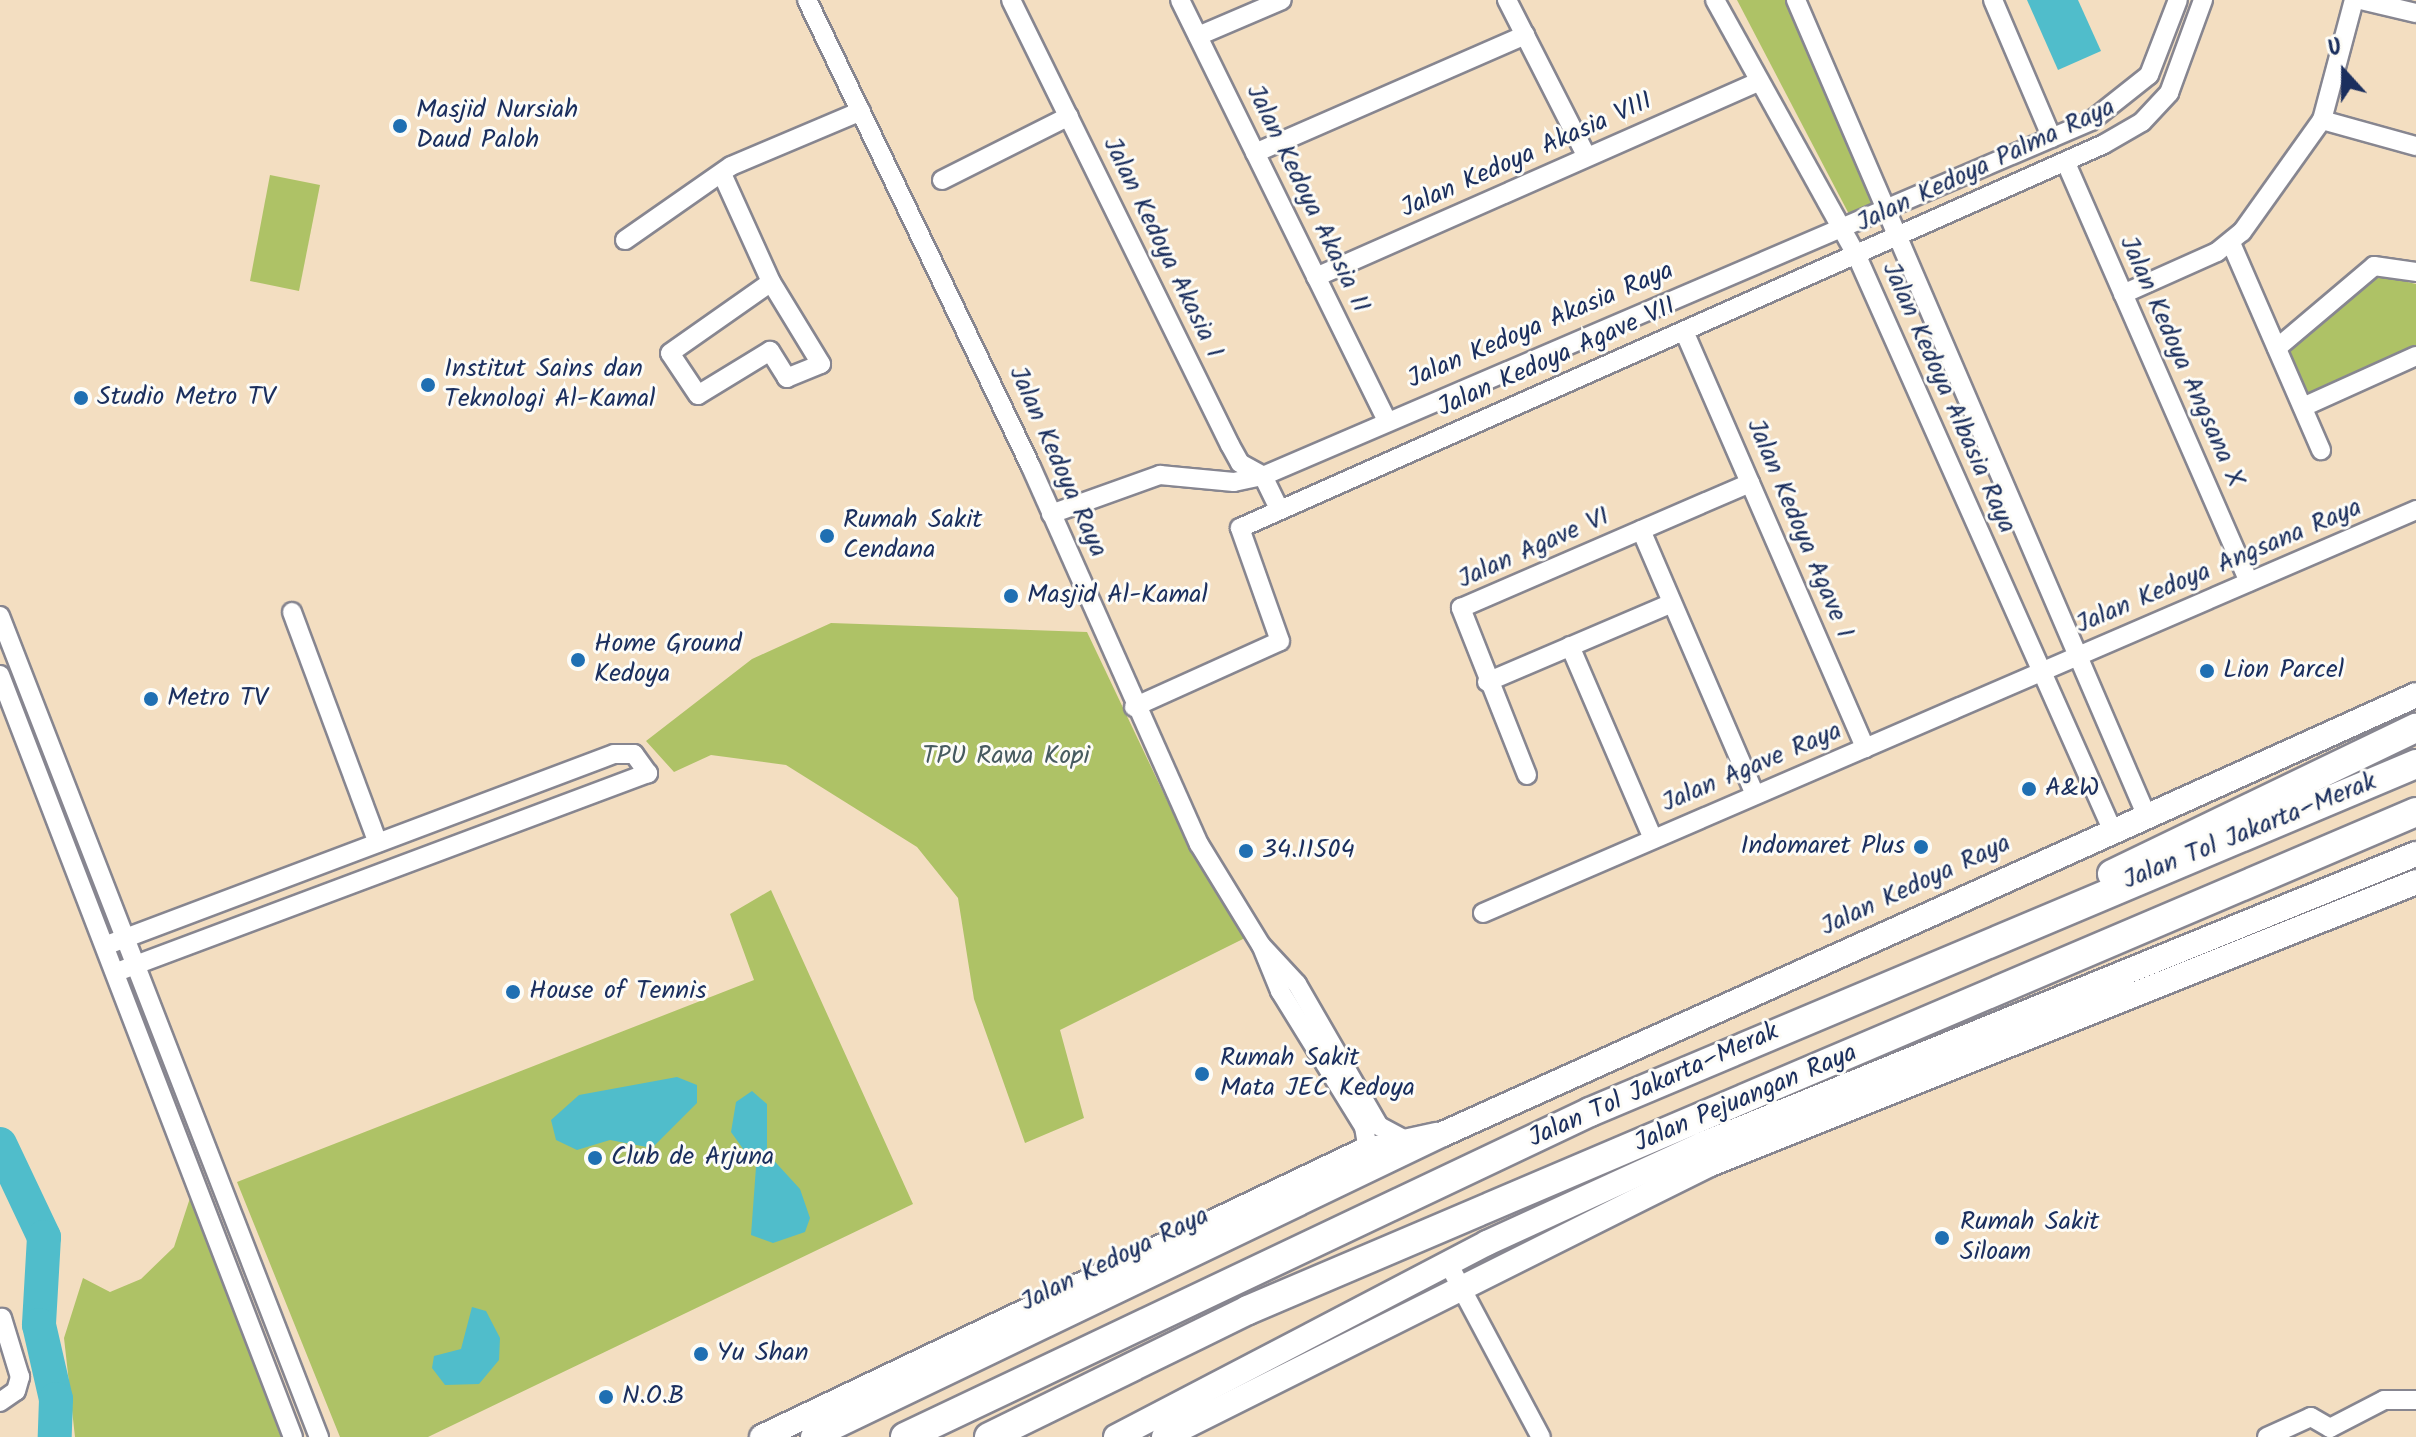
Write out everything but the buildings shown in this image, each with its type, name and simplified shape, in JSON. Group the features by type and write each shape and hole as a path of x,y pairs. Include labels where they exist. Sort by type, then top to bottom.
{"highway":[{"path":"2054,911 2148,851 2416,728"},
{"name":"Jalan Tol Jakarta–Merak","path":"905,1437 1590,1112 2054,911 2416,764"},
{"name":"Jalan Tol Jakarta–Merak","path":"989,1437 1248,1310 2416,812"}],"main road":[{"name":"Jalan Kedoya Raya","path":"813,1437 1443,1134 2111,827 2416,695"},
{"name":"Jalan Pejuangan Raya","path":"1164,1437 1454,1275 1701,1145 2416,854"},
{"name":"Jalan Pejuangan Raya","path":"1116,1437 1454,1275 1710,1164 2416,882"},
{"name":"Jalan Kedoya Raya","path":"762,1437 1368,1150 1403,1139 1443,1134"}],"street":[{"name":"Jalan Kedoya Raya","path":"807,0 1051,514 1134,707 1199,844 1261,945 1280,991 1364,1127 1368,1150"},
{"name":"Jalan Kedoya Akasia I","path":"1011,0 1230,445 1240,463 1263,476 1278,507"},
{"name":"Jalan Kedoya Akasia II","path":"1180,0 1387,420"},
{"path":"1198,36 1282,0"},
{"path":"1507,0 1587,157"},
{"name":"Jalan Kedoya Albasia Raya","path":"1715,0 1856,254 2111,827"},
{"name":"Jalan Kedoya Albasia Raya","path":"1796,0 1895,238 2145,812"},
{"path":"1993,0 2052,138"},
{"name":"Jalan Kedoya Palma Raya","path":"1840,226 2052,138 2133,95 2166,46 2178,0"},
{"name":"Jalan Kedoya Palma Raya","path":"1856,254 2066,163 2142,122 2169,93 2203,0"},
{"path":"2123,294 2231,243 2322,120 2354,0"},
{"path":"2361,0 2416,13"},
{"path":"1255,153 1525,35"},
{"name":"Jalan Kedoya Akasia VIII","path":"1316,277 1758,82"},
{"path":"625,240 723,176 861,111"},
{"path":"942,180 1069,116"},
{"path":"2322,120 2416,146"},
{"name":"Jalan Kedoya Angsana X","path":"2066,163 2249,582"},
{"path":"723,176 771,282 821,364 787,378 770,351 698,395 670,353 771,282"},
{"name":"Jalan Kedoya Akasia Raya","path":"1051,514 1160,475 1234,482 1263,476 1840,226"},
{"path":"2231,243 2321,450"},
{"name":"Jalan Kedoya Agave VII","path":"1134,707 1280,641 1238,532 1278,507 1856,254"},
{"path":"2277,348 2374,266 2416,272"},
{"name":"Jalan Kedoya Agave I","path":"1684,331 1865,748"},
{"path":"2303,407 2416,356"},
{"name":"Jalan Agave VI","path":"1527,775 1487,682 1461,608 1750,483"},
{"name":"Jalan Kedoya Angsana Raya","path":"2042,672 2416,510"},
{"path":"1641,530 1755,795"},
{"path":"1487,682 1672,603"},
{"path":"292,612 378,843"},
{"path":"0,616 319,1437"},
{"path":"1570,646 1653,839"},
{"name":"Jalan Agave Raya","path":"1483,913 2042,672"},
{"path":"0,675 107,945 293,1437"},
{"path":"107,945 614,754 634,754 648,773 117,972"},
{"name":"Jalan Kedoya Raya","path":"1261,945 1297,984 1379,1126 1403,1139"},
{"path":"1454,1275 1541,1437"},
{"path":"0,1402 16,1391 20,1377 2,1318"},
{"path":"2267,1437 2311,1417 2330,1428 2384,1400 2416,1400"}],"green space":[{"path":"1737,0 1799,0 1889,202 1851,218"},
{"path":"270,175 320,185 299,291 250,281"},
{"path":"2365,272 2416,284 2416,353 2304,399 2285,349"},
{"name":"TPU Rawa Kopi","path":"831,623 1087,632 1174,815 1245,938 1060,1030 1084,1118 1025,1143 974,999 958,898 917,847 786,765 711,755 674,772 646,741 752,659"},
{"name":"Club de Arjuna","path":"771,890 913,1204 428,1437 340,1437 237,1182 754,980 730,914"},
{"path":"190,1198 281,1437 75,1437 64,1338 83,1278 110,1292 141,1279 174,1247"}],"water":[{"path":"2027,0 2078,0 2101,51 2058,70"},
{"path":"677,1077 697,1085 697,1103 652,1148 610,1140 577,1150 556,1140 551,1120 579,1095"},
{"path":"752,1091 767,1104 767,1153 800,1189 810,1218 805,1232 773,1243 751,1235 756,1167 731,1132 736,1102"},
{"path":"472,1307 486,1311 500,1338 499,1360 479,1384 445,1385 432,1368 434,1356 461,1349"}],"waterway":[{"path":"0,1144 44,1237 39,1325 56,1399 55,1437"}],"place":[{"name":"Masjid Nursiah Daud Paloh","path":"400,126"},
{"name":"Institut Sains dan Teknologi Al-Kamal","path":"428,385"},
{"name":"Studio Metro TV","path":"81,398"},
{"name":"Rumah Sakit Cendana","path":"827,536"},
{"name":"Masjid Al-Kamal","path":"1011,596"},
{"name":"Home Ground Kedoya","path":"578,660"},
{"name":"Lion Parcel","path":"2207,671"},
{"name":"Metro TV","path":"151,699"},
{"name":"A&W","path":"2029,789"},
{"name":"Indomaret Plus","path":"1921,847"},
{"name":"34.11504","path":"1246,851"},
{"name":"House of Tennis","path":"513,992"},
{"name":"Rumah Sakit Mata JEC Kedoya","path":"1202,1074"},
{"name":"Club de Arjuna","path":"595,1158"},
{"name":"Rumah Sakit Siloam","path":"1942,1238"},
{"name":"Yu Shan","path":"701,1354"},
{"name":"N.O.B","path":"606,1397"}]}
